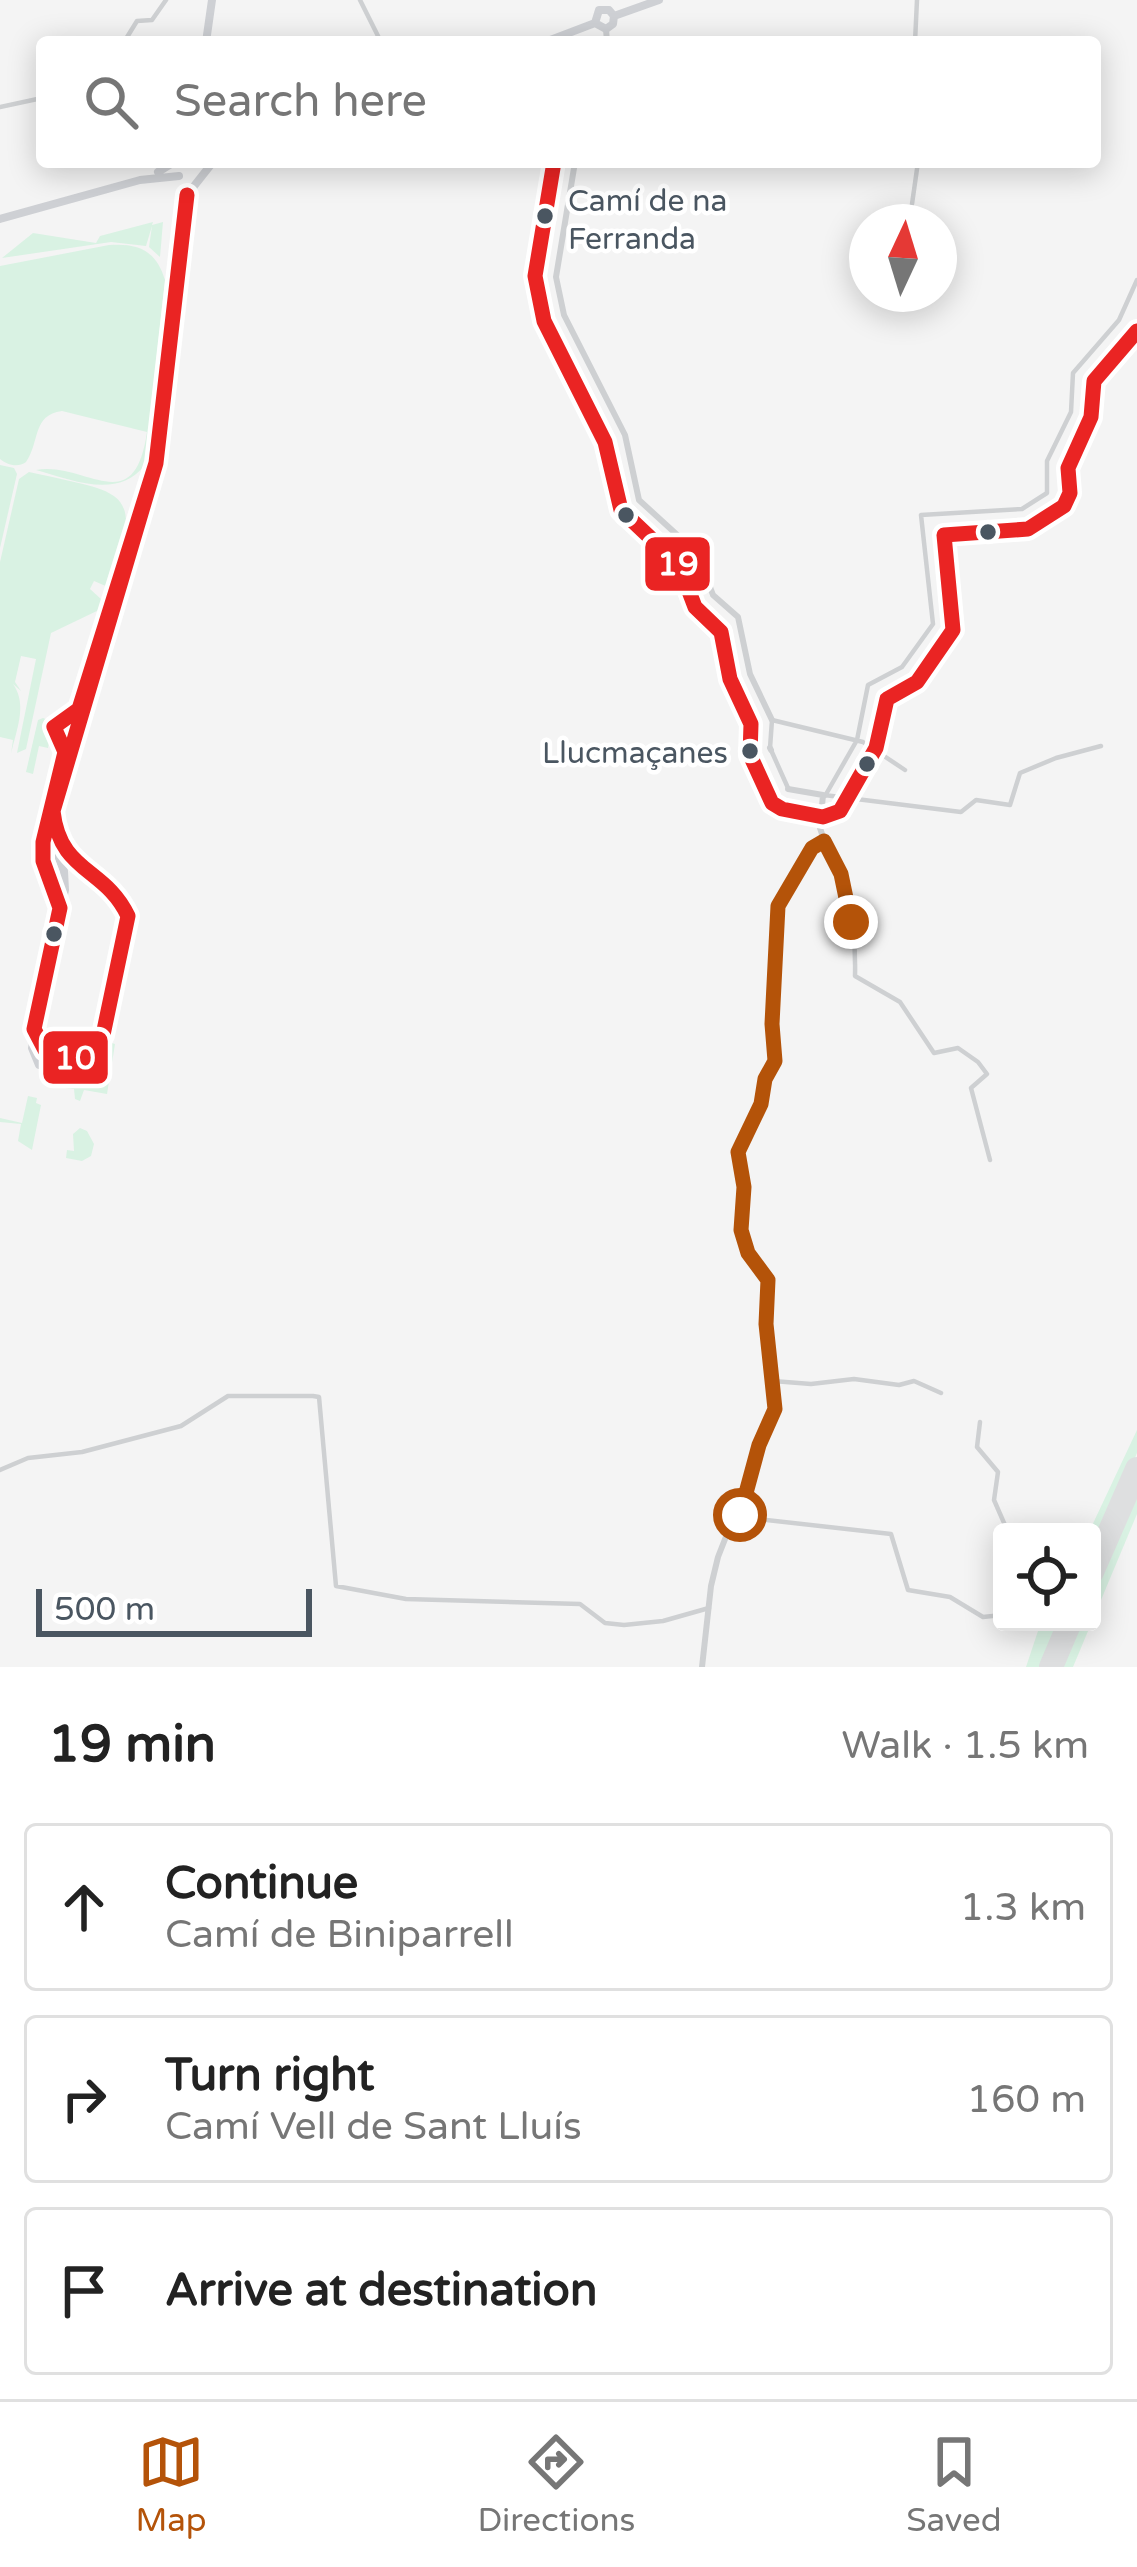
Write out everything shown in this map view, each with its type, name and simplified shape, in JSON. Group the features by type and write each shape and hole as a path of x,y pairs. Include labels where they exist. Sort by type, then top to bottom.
{"main road":[{"path":"207,36 212,0"},
{"path":"560,36 591,24 606,7 659,0"},
{"path":"591,24 606,29 613,25 606,7"},
{"path":"140,180 163,168"},
{"path":"177,168 187,195"},
{"path":"118,590 79,709 55,724 66,750 50,814 49,833 66,882 32,1038 34,1059 43,1067 70,1075 94,1067 128,924 121,900 63,853 53,825 54,808 157,458 187,195 205,168"},
{"path":"0,219 165,174 195,180"},
{"path":"65,769 72,732 94,677"},
{"path":"65,718 72,732"},
{"path":"59,736 72,732"}],"street":[{"path":"128,36 137,21 152,20 166,0"},
{"path":"360,0 378,36"},
{"path":"915,36 917,0"},
{"path":"606,29 607,36"},
{"path":"0,107 36,99"},
{"path":"574,168 556,277 564,315 625,435 639,500 698,553 713,595 738,616 750,674 772,720 771,749 788,789 961,812 976,800 1010,805 1020,773 1101,746"},
{"path":"912,204 917,168"},
{"path":"990,1160 971,1088 986,1074 978,1062 958,1048 934,1054 900,1003 855,976 856,941 847,895 820,829 824,795 857,740 866,690 881,675 902,667 934,622 921,515 1022,509 1047,493 1046,464 1071,412 1073,373 1118,320 1137,280"},
{"path":"772,720 857,740 905,770"},
{"path":"702,1667 718,1557 739,1517 759,1445 774,1418 766,1324 768,1280 748,1253 741,1230 744,1187 738,1152 775,1061 772,1010 778,906 812,848 824,841"},
{"path":"773,1381 922,1382 941,1393"},
{"path":"0,1470 28,1458 82,1452 181,1426 228,1396 319,1397 336,1586 406,1599 580,1604 605,1623 624,1625 663,1621 709,1608"},
{"path":"980,1422 977,1448 999,1474 994,1500 1004,1523"},
{"path":"739,1517 891,1534 908,1590 950,1597 983,1617 993,1616"}],"green space":[{"path":"163,222 160,257 149,247 152,226 146,246 111,242 2,258 33,233 96,243 100,236"},
{"path":"129,245 151,255 165,280 145,465 134,476 108,485 36,470 119,481 131,475 141,459 147,432 62,411 41,424 26,462 6,463 0,459 0,266"},
{"path":"0,465 14,468 17,474 0,548"},
{"path":"29,472 105,491 125,512 125,529 108,587 94,581 90,589 101,599 101,609 51,633 26,749 17,753 36,659 21,656 15,682 21,691 13,684 20,709 11,754 13,740 0,737 0,562 19,479"},
{"path":"38,720 53,722 48,748 39,746 33,774 26,772"},
{"path":"105,1041 115,1044 107,1094 84,1090 80,1101 75,1099 74,1089 65,1088 67,1082 96,1070"},
{"path":"28,1096 41,1105 32,1150 18,1141 21,1124 0,1122 0,1118 22,1123"},
{"path":"80,1128 94,1144 91,1156 82,1161 66,1158 67,1150 74,1151 73,1134"},
{"path":"1137,1430 1137,1453 1101,1536 1101,1523 1093,1523"},
{"path":"1137,1487 1137,1514 1101,1600 1101,1570"},
{"path":"1038,1631 1060,1631 1044,1667 1026,1667"},
{"path":"1074,1631 1088,1631 1073,1667 1059,1667"}],"runway":[{"path":"1101,1551 1137,1469"},
{"path":"1051,1667 1066,1631"}],"transit line":[{"name":"19","path":"553,168 535,276 544,321 605,442 621,510 679,565 695,607 721,632 730,679 751,724 750,755 772,803 782,809 823,817 840,811 876,748 887,699 917,682 953,630 944,535 1028,529 1064,506 1070,493 1068,468 1091,417 1094,381 1137,331"},
{"name":"10","path":"156,463 187,195"},
{"name":"10","path":"156,463 53,811 64,847 108,888 128,916 103,1035 92,1054 73,1058 45,1050 34,1029 60,908 43,861 43,842 65,752 54,727 79,709 156,463"}],"place":[{"name":"Camí de na Ferranda","path":"545,216"},
{"name":"Llucmaçanes","path":"750,751"}],"route":[{"path":"740,1515 759,1445 775,1409 766,1324 768,1280 748,1253 741,1230 744,1187 738,1152 775,1061 772,995 778,967 778,906 812,848 824,841 841,874 851,922"}]}
